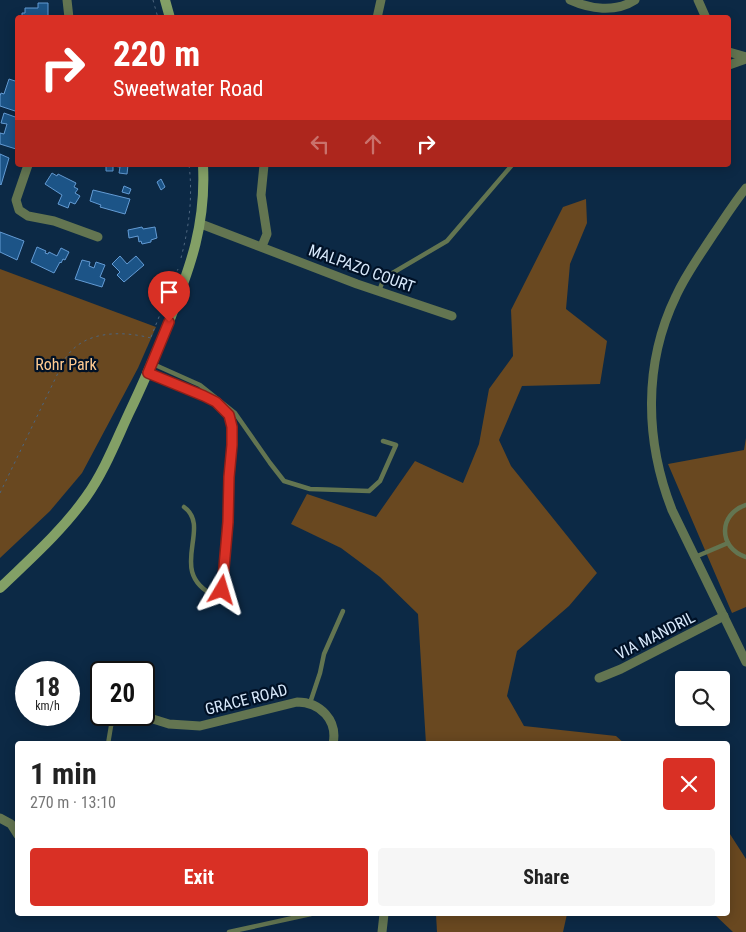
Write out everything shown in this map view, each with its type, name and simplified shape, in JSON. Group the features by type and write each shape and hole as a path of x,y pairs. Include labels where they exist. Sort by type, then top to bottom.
{"main road":[{"path":"165,0 169,15"},
{"path":"0,588 59,530 87,497 100,474 150,369 191,262 201,224 203,208 202,167"}],"street":[{"path":"67,0 69,15"},
{"path":"378,15 381,0"},
{"path":"570,0 587,6 603,8 626,4 635,0"},
{"path":"698,0 705,15"},
{"path":"731,53 746,58"},
{"path":"731,64 746,58"},
{"path":"27,167 16,200 19,210 28,216 54,221 98,237"},
{"path":"262,246 267,234 261,195 263,167"},
{"path":"746,188 692,267 675,297 663,328 652,378 652,429 659,470 672,510 746,662"},
{"name":"MALPAZO COURT","path":"201,224 379,291 452,316"},
{"name":"VIA MANDRIL","path":"599,678 622,669 724,616"},
{"name":"GRACE ROAD","path":"155,720 169,724 200,726 297,702 310,703 319,706 331,720 334,741"},
{"path":"0,818 11,824 15,830"},
{"path":"382,932 384,916"}],"lane":[{"path":"379,291 384,278 448,241 510,167"},
{"path":"150,369 200,385 234,413 284,481 310,489 369,491 380,481 396,445 382,441"},
{"path":"150,369 216,402 229,415 232,427 232,445 226,564 222,590 215,596 200,588 193,578 191,566 194,518 184,507"},
{"path":"746,505 735,510 728,519 725,531 728,543 735,552 746,557"},
{"path":"695,557 728,543"},
{"path":"310,703 324,654 343,611"},
{"path":"108,741 111,726"},
{"path":"229,932 302,916"}],"path":[{"path":"153,0 157,15"},
{"path":"0,493 62,364 77,345 96,336 113,333 151,338 180,263 188,229 192,190 189,167"}],"green space":[{"path":"586,199 587,223 570,264 566,309 607,341 600,384 522,386 499,440 511,466 597,573 569,606 517,651 507,696 524,726 616,736 622,741 426,741 418,614 380,577 341,548 291,524 307,494 376,517 415,461 463,483 479,444 489,389 513,356 511,310 563,207"},
{"name":"Rohr Park","path":"0,269 156,327 138,368 82,473 50,511 0,558"},
{"path":"746,438 746,607 732,613 668,464 744,450"},
{"path":"730,834 746,859 746,932 733,932 716,916 730,916"},
{"path":"436,916 567,916 563,932 437,932"}],"building":[{"path":"38,3 48,3 48,15 22,15 22,13 25,13 25,8 38,8"},
{"path":"9,79 15,81 15,111 0,106 1,93 4,94"},
{"path":"4,113 15,117 15,149 0,144 0,133 4,134 7,124 1,123"},
{"path":"0,154 9,158 1,185 0,184"},
{"path":"106,167 113,167 113,171 106,171"},
{"path":"120,167 128,167 127,174 119,173"},
{"path":"52,173 76,183 74,187 78,189 75,193 80,196 75,204 70,202 68,208 58,204 62,195 45,184"},
{"path":"161,179 165,187 161,190 157,182"},
{"path":"124,186 131,189 129,194 122,192"},
{"path":"93,190 130,199 125,214 100,207 101,205 90,201"},
{"path":"142,227 143,229 155,227 157,238 142,244 141,241 139,242 138,236 129,238 128,230"},
{"path":"0,232 24,241 17,260 0,252"},
{"path":"37,247 46,251 45,253 48,254 49,252 57,256 61,248 69,252 65,260 63,259 60,262 54,273 31,262"},
{"path":"120,256 127,264 136,256 144,265 124,282 117,275 120,272 112,264"},
{"path":"82,260 90,262 89,266 94,268 96,262 105,265 100,277 105,279 102,287 75,279"}],"route":[{"path":"169,322 148,373 216,402 229,415 232,427 226,564 222,590"}]}
